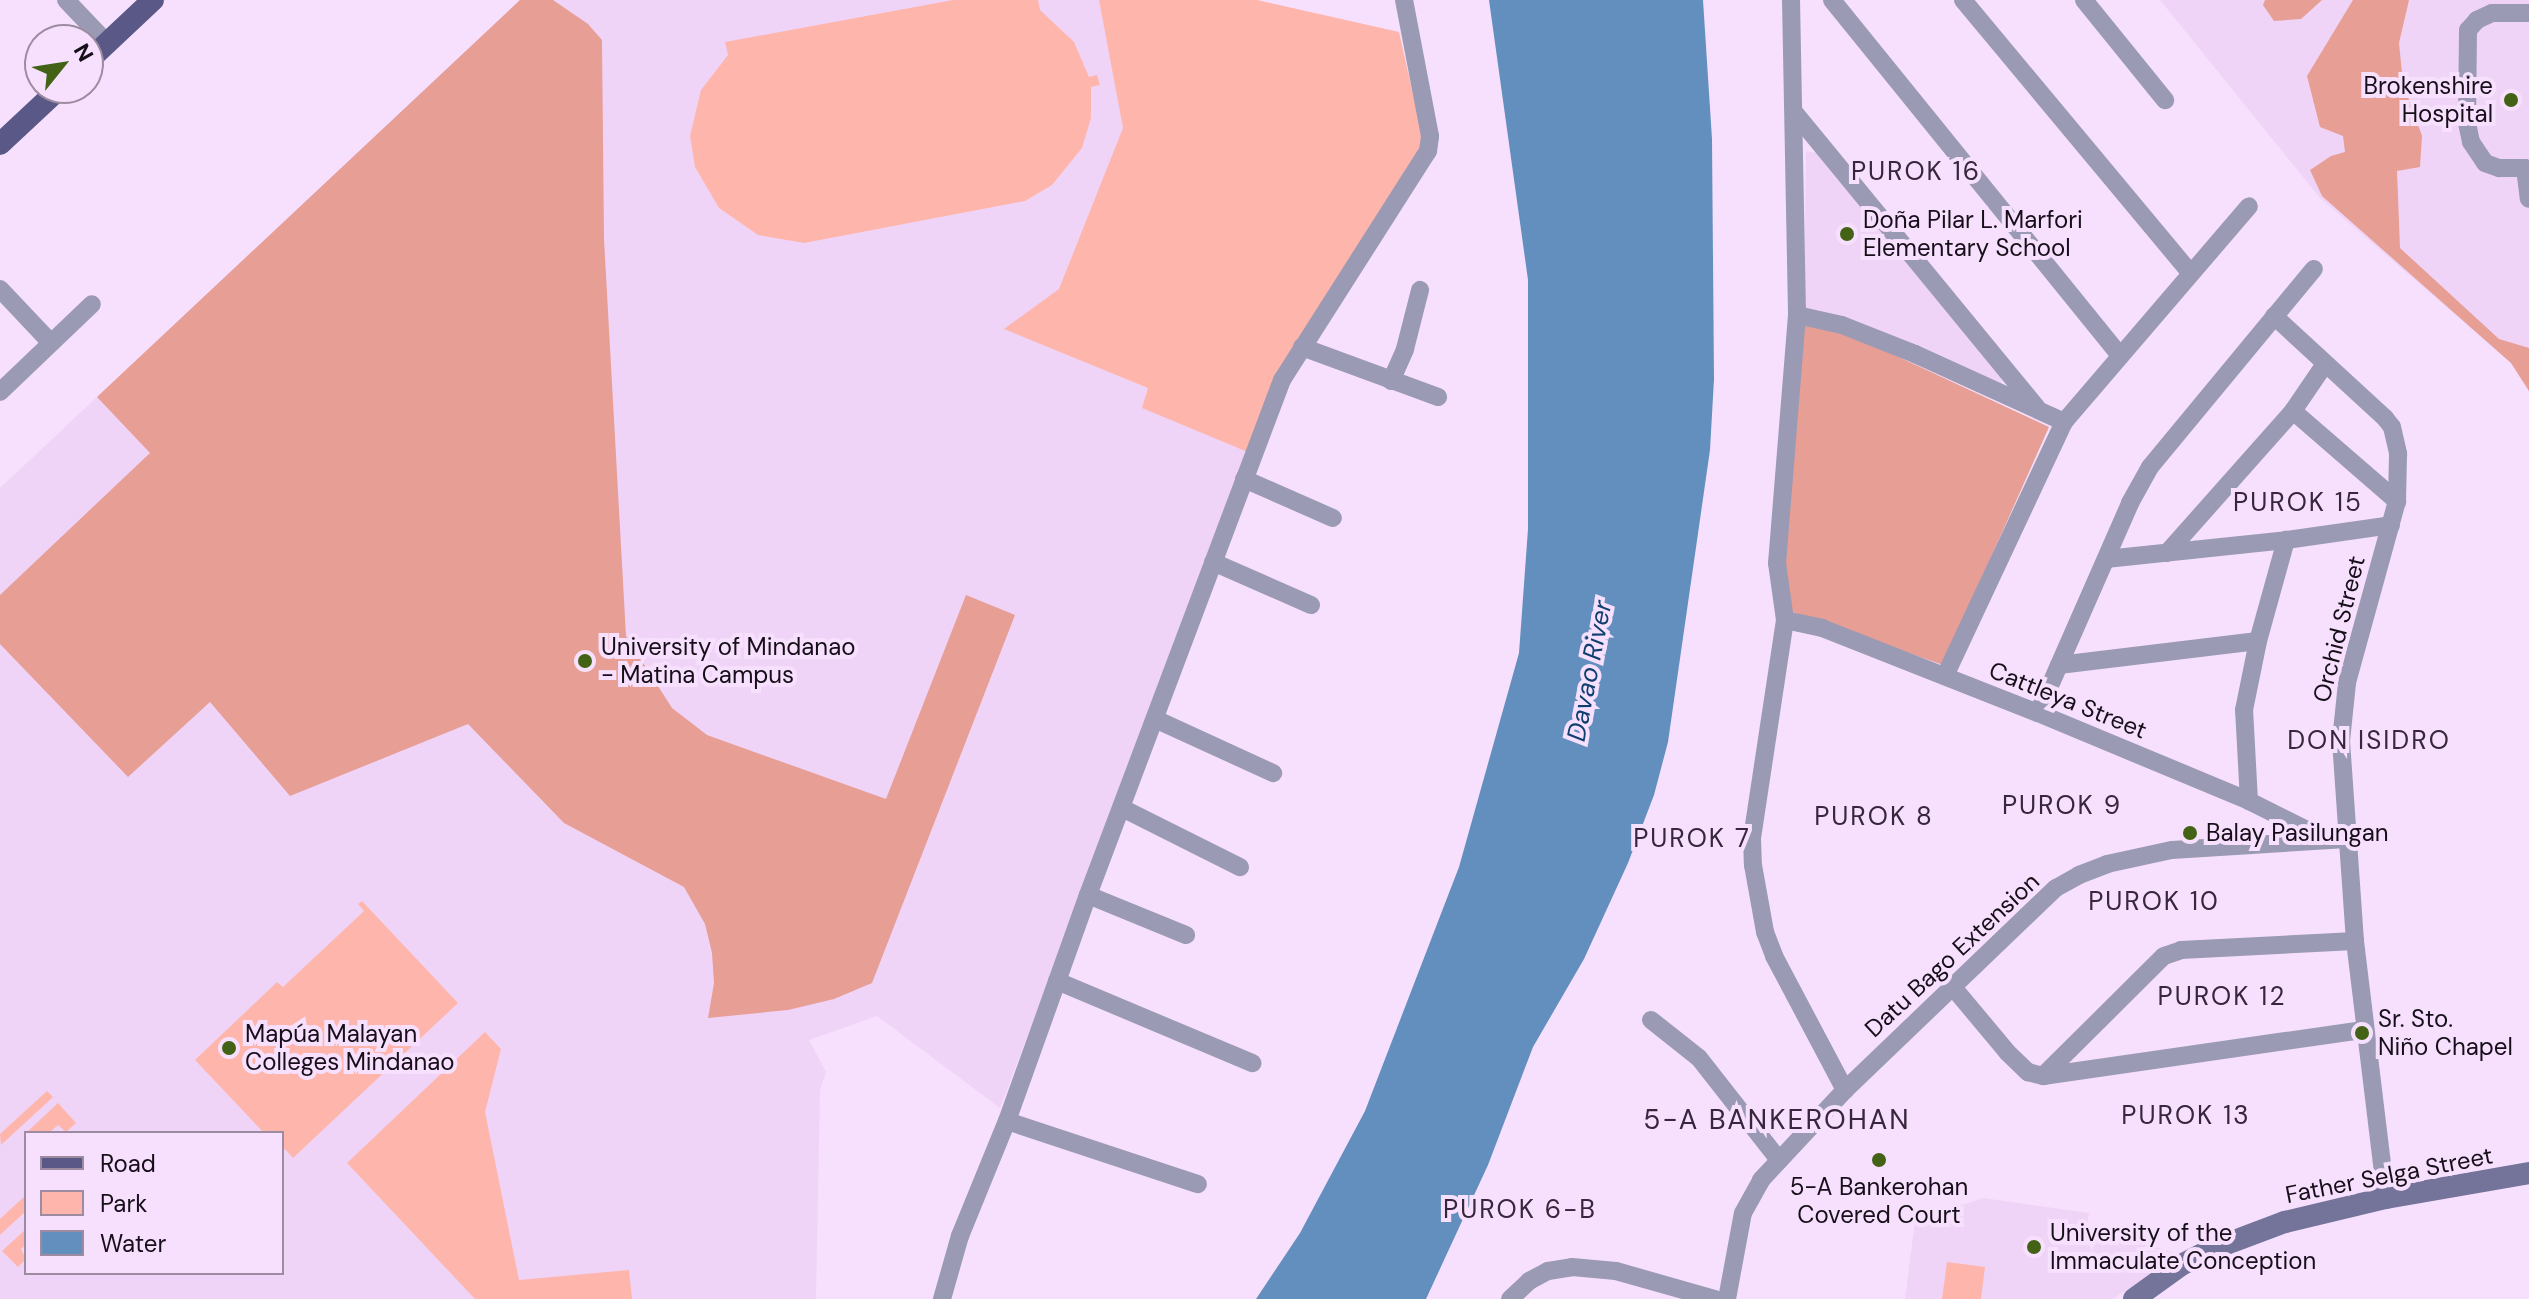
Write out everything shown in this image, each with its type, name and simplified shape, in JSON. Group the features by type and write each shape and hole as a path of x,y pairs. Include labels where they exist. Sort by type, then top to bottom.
{"main road":[{"path":"104,46 153,0"},
{"path":"3,137 41,104"},
{"name":"Father Selga Street","path":"2134,1299 2181,1265 2248,1234 2386,1198 2529,1173"}],"street":[{"path":"66,0 107,43"},
{"path":"942,1299 960,1236 1007,1121 1088,895 1282,380 1430,145 1404,0"},
{"path":"1791,0 1797,315 1777,563 1785,620 1752,839 1755,889 1774,956 1845,1090"},
{"path":"1832,0 2119,355"},
{"path":"1963,0 2190,272"},
{"path":"2084,0 2165,100"},
{"path":"2529,13 2499,12 2484,16 2471,25 2467,37 2467,123 2471,142 2478,156 2493,167 2525,168 2529,199"},
{"path":"1794,112 2037,408"},
{"path":"1945,676 2064,422 2249,206"},
{"path":"2038,713 2150,467 2314,269"},
{"path":"0,289 51,343"},
{"path":"1391,381 1405,349 1420,290"},
{"path":"0,392 92,304"},
{"path":"1797,315 1842,325 2064,422"},
{"name":"Orchid Street","path":"2274,316 2392,427 2398,454 2397,501 2343,701 2341,741 2355,941 2386,1198"},
{"path":"1302,347 1438,397"},
{"path":"2167,553 2293,411 2325,364"},
{"path":"2293,411 2397,501"},
{"path":"1244,479 1333,518"},
{"path":"2106,559 2286,540 2391,525"},
{"path":"2249,801 2244,710 2258,641 2286,540"},
{"path":"1213,562 1311,605"},
{"name":"Cattleya Street","path":"1785,620 1822,628 2038,713 2249,801 2326,840"},
{"path":"2059,665 2258,641"},
{"path":"1155,719 1273,773"},
{"path":"1122,808 1240,867"},
{"name":"Datu Bago Extension","path":"1727,1299 1743,1213 1761,1180 1845,1090 2056,888 2107,864 2172,850 2347,839"},
{"path":"1088,895 1186,935"},
{"path":"2043,1076 2164,956 2181,950 2355,941"},
{"path":"1057,981 1252,1063"},
{"path":"1952,986 2008,1053 2028,1072 2043,1076 2364,1030"},
{"path":"1651,1020 1699,1058 1779,1160"},
{"path":"1007,1121 1198,1184"},
{"path":"1510,1299 1529,1281 1548,1271 1572,1267 1616,1271 1715,1299"}],"shaded area":[{"name":"University of Mindanao - Matina Campus","path":"520,0 1257,0 1399,32 1250,453 1000,1108 877,1016 809,1040 826,1072 820,1090 816,1299 0,1299 0,488"},
{"path":"520,0 553,0 588,24 602,40 604,239 626,636 672,708 707,735 886,799 966,595 1015,615 872,983 834,999 788,1010 708,1018 714,983 712,953 705,924 684,887 564,823 468,724 290,796 210,702 128,777 0,644 0,595 150,453 97,397"},
{"path":"2160,0 2529,0 2529,391 2511,363 2320,198"},
{"path":"2265,0 2322,0 2301,19 2274,21 2263,5"},
{"path":"2353,0 2409,0 2399,43 2403,83 2422,136 2420,167 2397,171 2400,248 2499,339 2529,348 2529,391 2511,363 2322,196 2310,170 2331,156 2345,152 2343,136 2320,127 2307,76"},
{"name":"Doña Pilar L. Marfori Elementary School","path":"1806,151 1825,154 2002,376 2001,392 1804,314"},
{"path":"1802,324 1843,331 2049,427 1943,665 1792,612 1784,569"},
{"name":"University of the Immaculate Conception","path":"1983,1198 2089,1213 2087,1227 2176,1253 2175,1258 2113,1299 1905,1299 1915,1221"}],"green space":[{"path":"953,0 1038,0 1040,10 1074,42 1089,77 1097,75 1100,85 1091,87 1091,118 1082,148 1052,185 1025,201 804,243 758,235 719,208 695,167 690,136 701,90 728,55 725,42"},
{"path":"1099,0 1257,0 1399,32 1424,143 1250,453 1142,408 1148,388 1004,329 1059,289 1123,128"},
{"path":"362,901 458,1003 293,1158 284,1148 284,1131 262,1131 195,1060 277,982 283,987 364,911 358,904"},
{"path":"485,1032 501,1049 485,1112 519,1280 629,1270 632,1299 475,1299 347,1163"},
{"path":"47,1091 53,1097 1,1145 0,1134"},
{"path":"58,1103 76,1123 67,1131 58,1125 51,1131 28,1131"},
{"path":"24,1197 24,1213 0,1235 0,1219"},
{"path":"24,1231 24,1246 21,1249 24,1261 18,1267 2,1251"},
{"path":"1947,1262 1985,1267 1981,1299 1942,1299"}],"water":[{"name":"Davao River","path":"1489,0 1703,0 1712,139 1714,379 1710,450 1668,742 1654,795 1628,863 1584,959 1533,1047 1488,1165 1426,1299 1256,1299 1300,1233 1365,1111 1459,867 1519,653 1528,529 1528,280"}],"place":[{"name":"Brokenshire Hospital","path":"2511,100"},
{"name":"Doña Pilar L. Marfori Elementary School","path":"1847,234"},
{"name":"University of Mindanao - Matina Campus","path":"585,661"},
{"name":"Balay Pasilungan","path":"2190,833"},
{"name":"Sr. Sto. Niño Chapel","path":"2362,1033"},
{"name":"Mapúa Malayan Colleges Mindanao","path":"229,1048"},
{"name":"5-A Bankerohan Covered Court","path":"1879,1160"},
{"name":"University of the Immaculate Conception","path":"2034,1247"}],"district":[{"name":"PUROK 16","path":"1916,172"},
{"name":"PUROK 15","path":"2298,503"},
{"name":"DON ISIDRO","path":"2369,741"},
{"name":"PUROK 9","path":"2062,806"},
{"name":"PUROK 8","path":"1874,817"},
{"name":"PUROK 7","path":"1692,839"},
{"name":"PUROK 10","path":"2154,902"},
{"name":"PUROK 12","path":"2222,997"},
{"name":"PUROK 13","path":"2186,1116"},
{"name":"5-A BANKEROHAN","path":"1777,1120"},
{"name":"PUROK 6-B","path":"1520,1210"}]}
